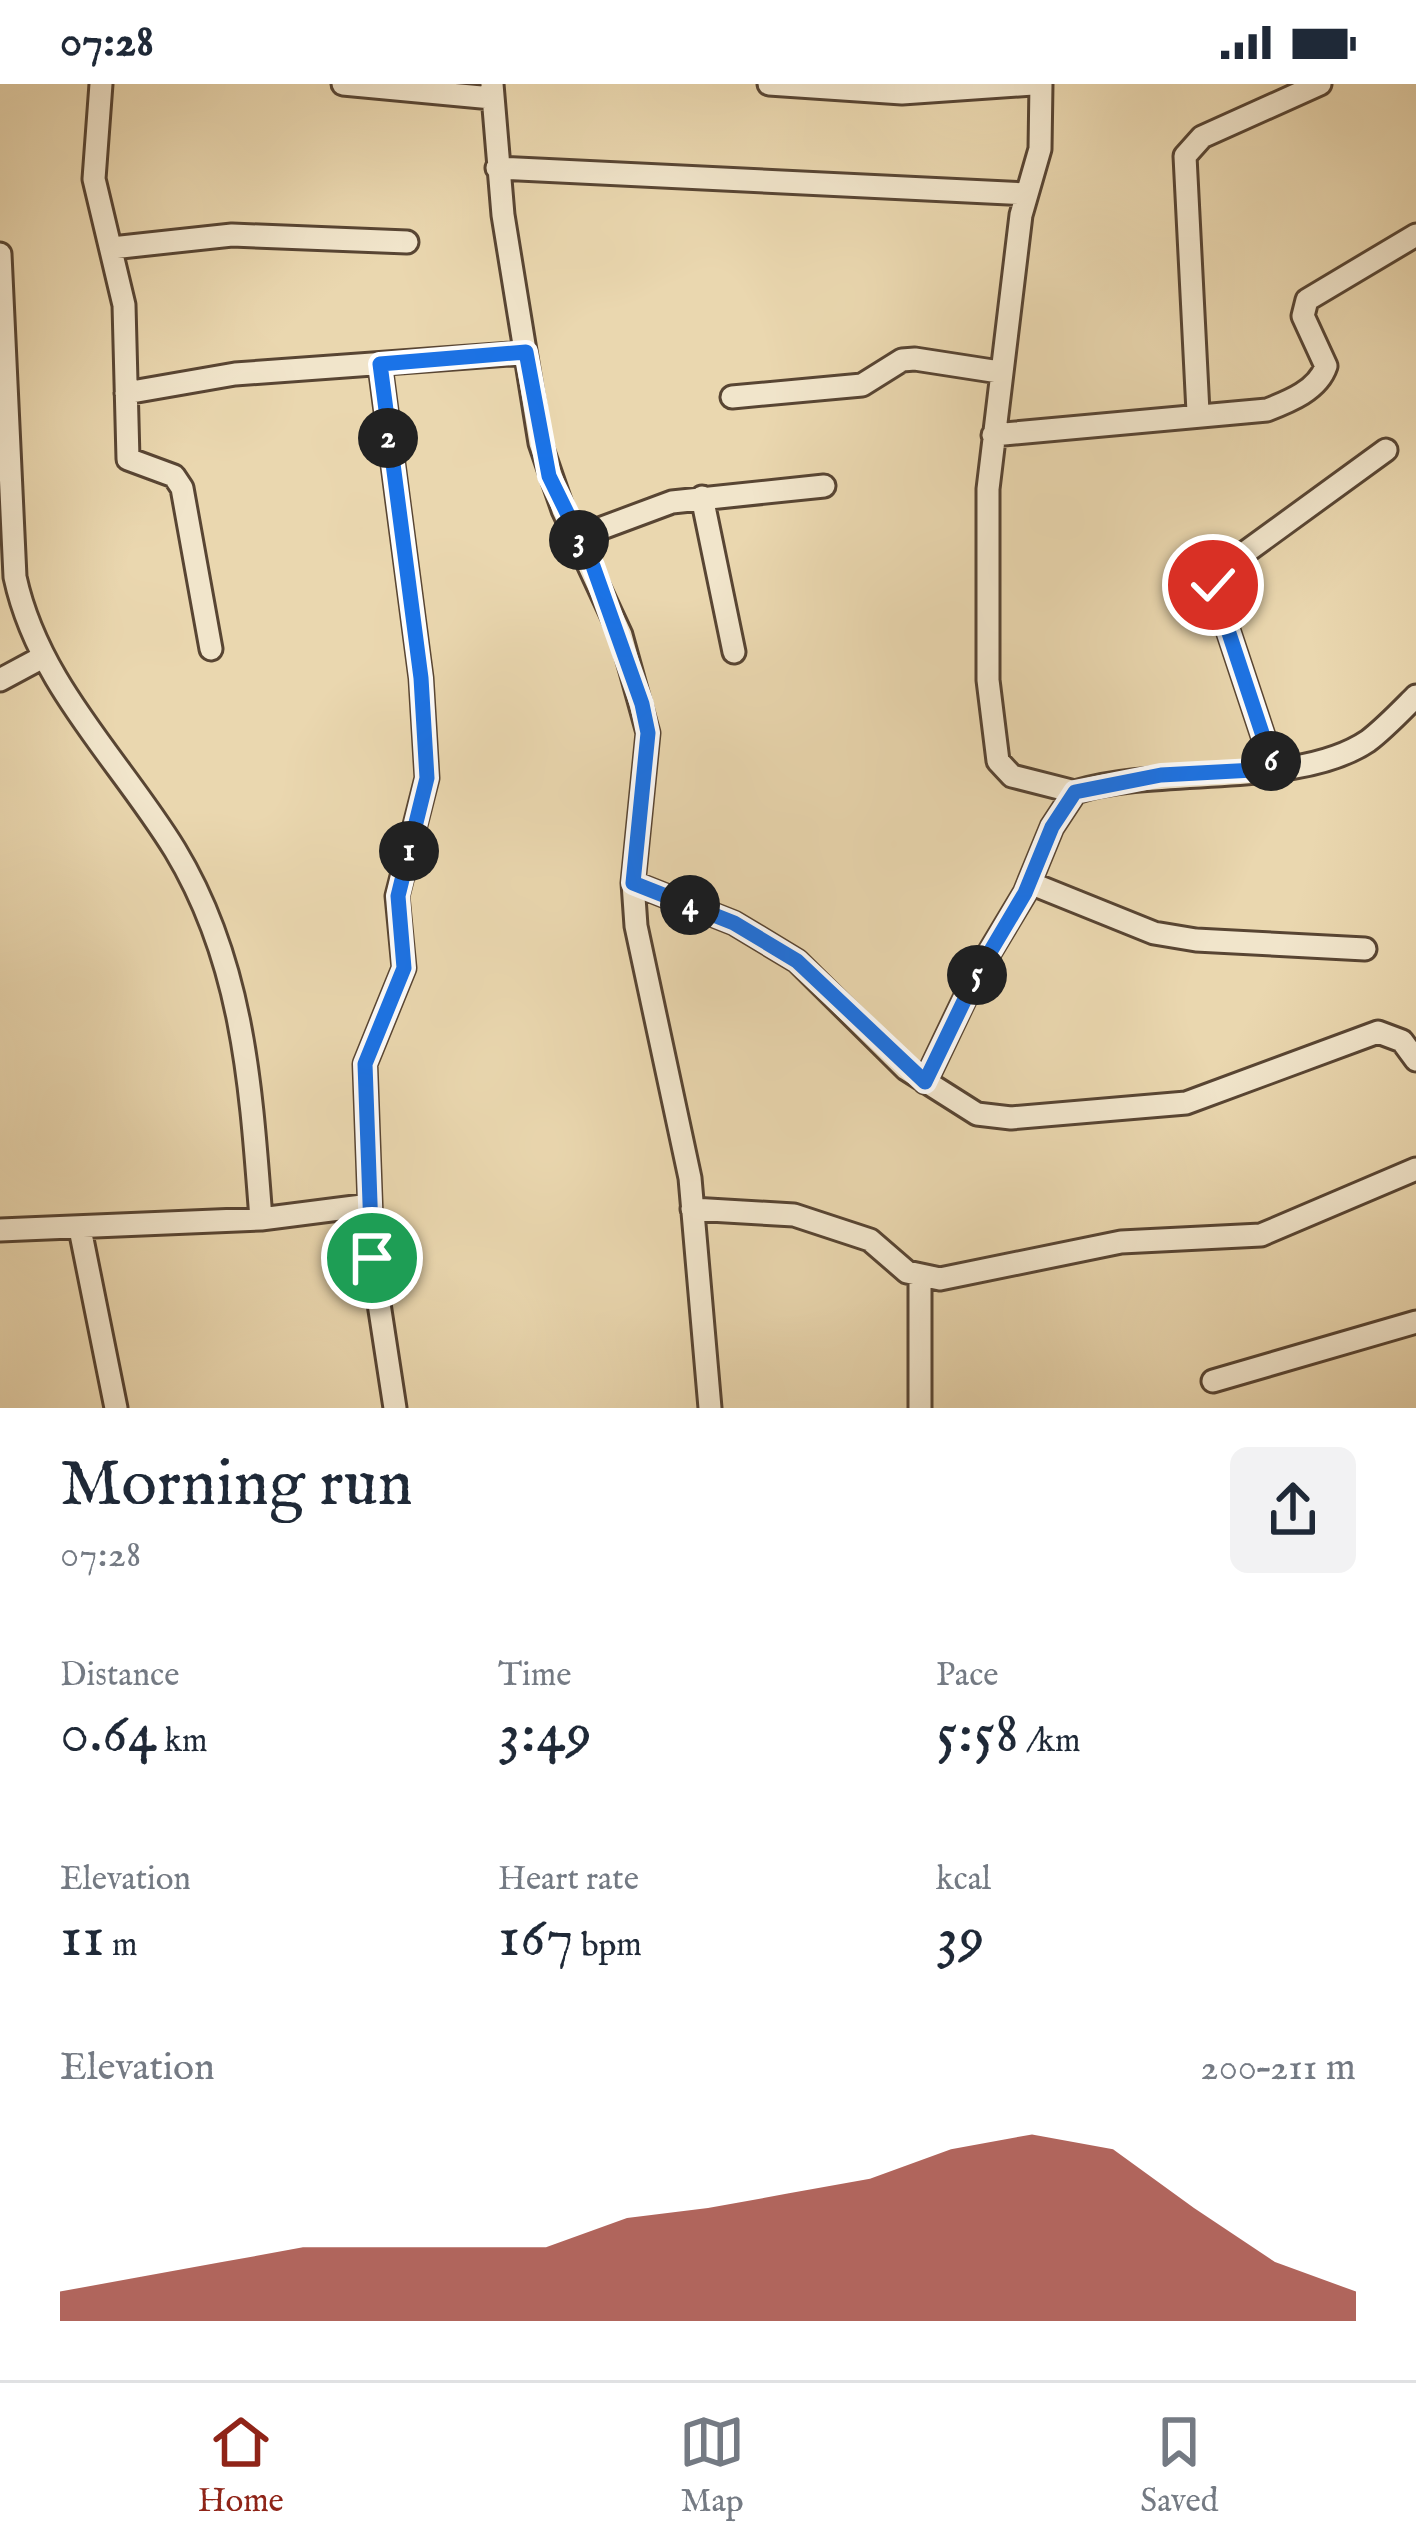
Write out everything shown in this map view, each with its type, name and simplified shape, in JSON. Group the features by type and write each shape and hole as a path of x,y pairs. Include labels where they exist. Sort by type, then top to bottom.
{"street":[{"path":"101,84 93,162 124,304 128,459 174,476 182,488 211,650"},
{"path":"343,84 492,91 497,168 549,476 621,635 648,733 633,883 636,926 690,1178 710,1408"},
{"path":"770,84 902,93 1037,84 1040,149 1028,194 999,372 987,531 991,738 998,761 1012,776 1075,792 1161,775 1274,769 1331,758 1366,742 1416,696"},
{"path":"1198,412 1185,156 1202,136 1320,84"},
{"path":"497,168 1028,194"},
{"path":"112,248 232,235 407,242"},
{"path":"993,435 1198,412 1268,410 1322,377 1325,353 1303,316 1307,300 1416,235"},
{"path":"0,254 7,579 40,658 176,851 230,971 248,1048 261,1219"},
{"path":"126,393 235,374 526,352"},
{"path":"732,397 862,385 902,360 999,372"},
{"path":"380,364 421,678 427,778 398,896 404,968 365,1064 372,1258 395,1408"},
{"path":"1274,769 1213,585 1217,573 1386,450"},
{"path":"578,537 672,502 824,486"},
{"path":"702,497 734,652"},
{"path":"0,680 40,658"},
{"path":"925,1082 1030,883 1052,827 1075,792"},
{"path":"633,883 734,923 797,961 925,1082 977,1114 1011,1118 1186,1103 1378,1032 1402,1041 1416,1060"},
{"path":"1030,883 1154,933 1365,950"},
{"path":"692,1209 794,1215 870,1240 920,1277 940,1279 1121,1242 1261,1235 1344,1195 1416,1169"},
{"path":"0,1230 261,1219 370,1205"},
{"path":"80,1229 116,1408"},
{"path":"920,1277 920,1408"},
{"path":"1213,1381 1416,1322"}],"route":[{"path":"372,1258 365,1064 404,968 398,896 427,778 421,678 380,364 526,352 549,476 621,635 648,733 633,883 734,923 797,961 830,988 906,1069 925,1082 977,974 1025,893 1052,827 1075,792 1161,775 1274,769 1213,585"}]}
